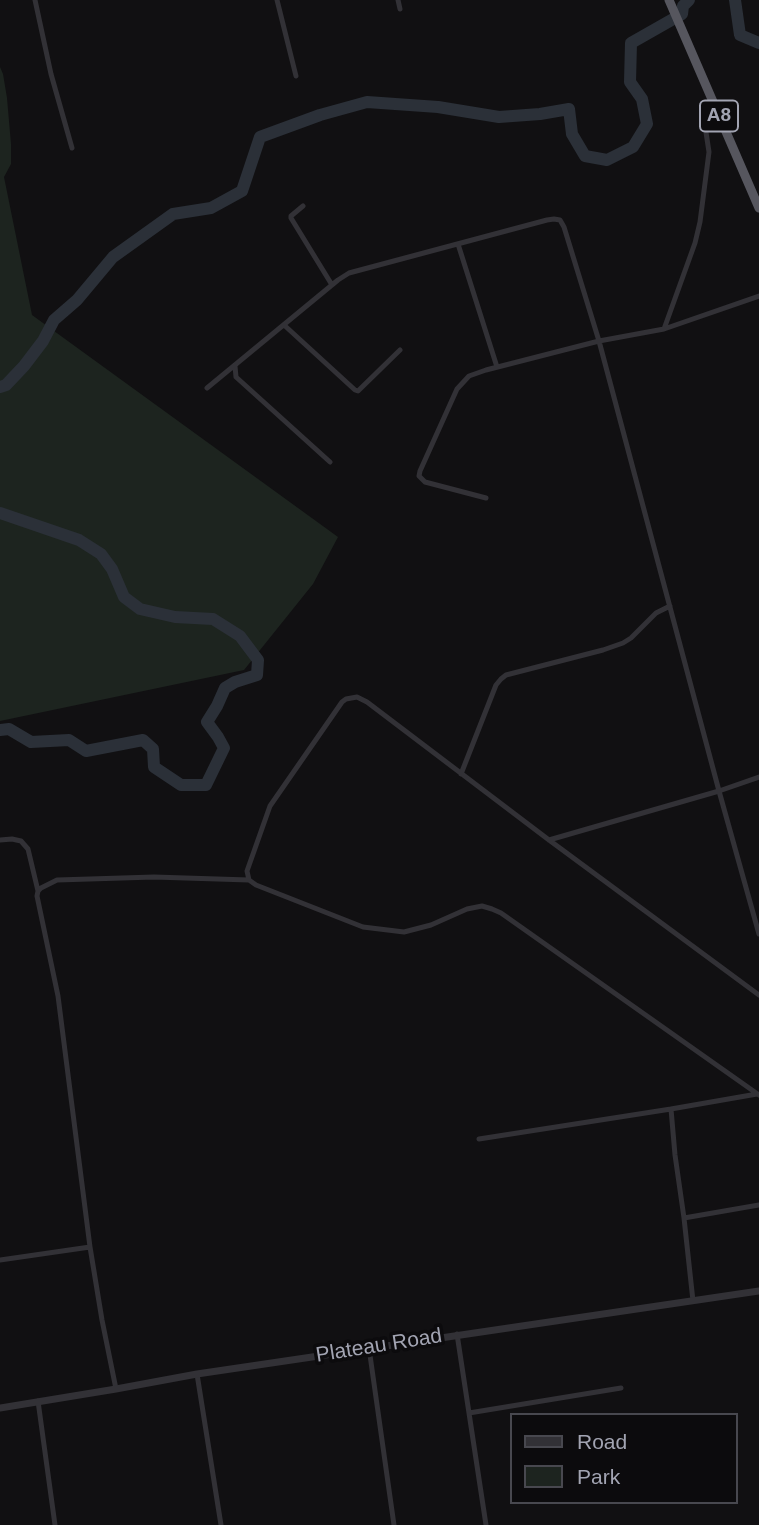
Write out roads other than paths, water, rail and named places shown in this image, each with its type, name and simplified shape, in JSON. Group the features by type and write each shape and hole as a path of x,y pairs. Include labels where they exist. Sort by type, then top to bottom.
{"highway":[{"name":"A8","path":"669,0 759,208"}],"street":[{"path":"35,0 51,74 72,148"},
{"path":"277,0 296,76"},
{"path":"398,0 400,9"},
{"path":"664,329 700,222 709,152 702,106"},
{"path":"303,206 291,218 332,285"},
{"path":"207,388 349,273 550,219 560,220 599,341 759,934"},
{"path":"458,244 497,367"},
{"path":"486,498 425,482 419,476 457,389 469,376 599,341 664,329 759,296"},
{"path":"284,325 358,391 400,350"},
{"path":"235,366 236,377 330,462"},
{"path":"461,774 496,685 501,679 623,643 656,613 670,606"},
{"path":"249,880 247,871 270,806 335,710 346,699 357,697 759,995"},
{"path":"549,840 759,777"},
{"path":"0,841 21,841 28,849 38,891 58,996 90,1247 116,1389"},
{"path":"38,891 57,880 154,877 249,880 363,927 404,932 482,906 501,913 758,1095"},
{"path":"479,1139 758,1095"},
{"path":"671,1109 693,1301"},
{"path":"684,1218 759,1205"},
{"path":"0,1260 90,1247"},
{"name":"Plateau Road","path":"0,1408 197,1374 759,1291"},
{"path":"457,1334 486,1525"},
{"path":"369,1348 394,1525"},
{"path":"197,1374 221,1525"},
{"path":"469,1413 621,1388"},
{"path":"38,1401 55,1525"}],"waterway":[{"path":"0,387 6,385 24,366 43,341 54,320 77,300 113,257 173,214 211,208 242,191 260,137 320,115 367,102 438,107 499,117 569,109 572,134 585,156 607,160 633,147 647,124 642,99 630,82 631,43 682,14 683,6 689,0"},
{"path":"735,0 740,35 759,43"},
{"path":"0,513 79,540 101,554 112,569 124,597 140,609 175,617 213,619 240,636 258,660 257,675 225,688 207,722 224,748 206,785 181,785 154,767 153,749 143,740 86,751 69,740 31,742 9,729 0,730"}]}
